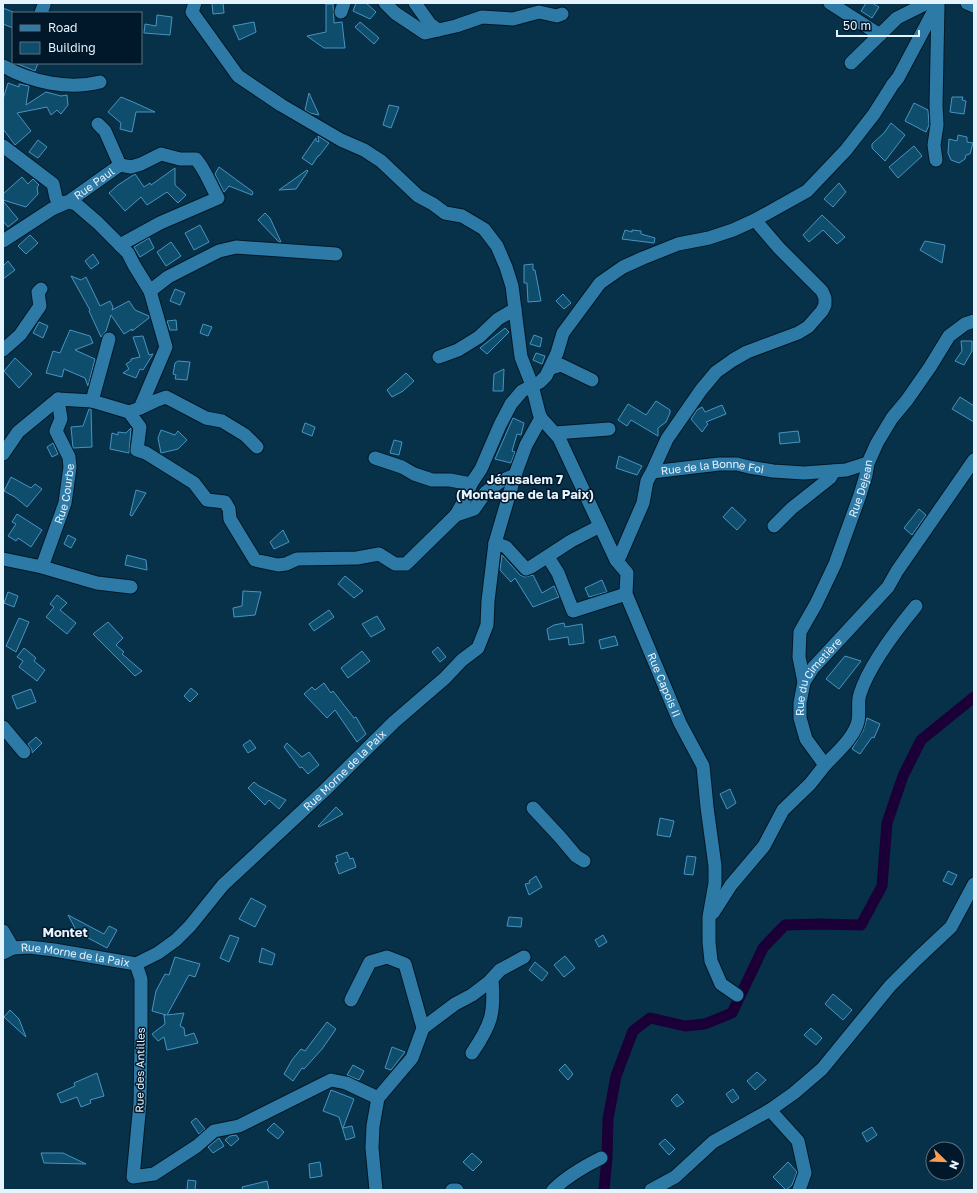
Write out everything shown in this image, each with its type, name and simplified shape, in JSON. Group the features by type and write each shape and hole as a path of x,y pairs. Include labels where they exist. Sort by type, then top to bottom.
{"street":[{"name":"Rue Capois II","path":"195,3 192,12 238,76 281,105 341,140 364,150 381,161 418,196 433,204 445,213 462,216 484,229 498,246 512,286 521,357 532,385 539,413 541,418 559,438 616,560 627,573 626,594 680,723 703,766 715,866 715,883 710,917 709,942 711,961 721,984 737,996"},
{"path":"385,3 395,13 425,33 482,17 513,19 539,12 557,16 562,14"},
{"path":"415,3 430,24 438,30"},
{"path":"830,3 880,35"},
{"path":"851,63 897,18 927,3"},
{"path":"936,160 934,145 937,125 938,3"},
{"path":"134,410 140,427 137,450 146,453 194,483 207,500 224,502 229,509 230,519 255,560 278,565 286,564 297,559 357,558 379,554 395,564 406,564 456,515 471,484 481,469 511,404 522,391 540,382 546,376 557,353 563,333 600,283 623,267 643,258 678,244 709,238 755,220 807,191 846,150 874,114 898,78 938,3"},
{"path":"967,3 974,6"},
{"path":"10,67 25,77 57,83 88,85 100,82"},
{"path":"98,124 105,131 120,166"},
{"path":"3,146 53,184 56,198 59,203 68,202 76,204 98,223 128,253 150,290 166,347 149,386 134,410"},
{"name":"Rue Paul","path":"3,241 52,209 68,202 120,166 131,167 141,164 161,154 180,159 196,159 205,169 210,184 218,198 160,223 120,245"},
{"path":"652,472 667,439 701,390 716,372 747,352 798,333 808,327 825,305 825,298 822,291 778,248 755,220"},
{"path":"150,290 168,278 219,251 236,247 336,254"},
{"path":"3,350 20,335 40,306 38,292 41,288"},
{"path":"439,357 458,350 479,337 498,319 515,309"},
{"name":"Rue Dejean","path":"804,682 799,658 800,632 816,604 835,564 860,495 868,463 877,443 892,418 907,400 949,336 965,324 974,322"},
{"path":"92,401 109,339"},
{"path":"551,368 561,365 592,380"},
{"path":"149,386 166,397 206,418 222,421 246,435 257,447"},
{"path":"4,449 18,432 58,399 92,401 134,410 166,397"},
{"name":"Rue Courbe","path":"42,567 65,503 70,467 69,457 56,431 61,419 58,399"},
{"name":"Rue Morne de la Paix","path":"8,950 29,947 136,964 158,953 176,940 190,926 223,886 325,790 394,722 445,678 462,660 478,648 487,625 488,602 495,543 526,445 541,418"},
{"path":"555,433 609,429"},
{"path":"375,458 402,467 414,474 432,480 450,480 471,484"},
{"name":"Rue du Cimetière","path":"825,765 806,739 800,718 800,703 804,682 813,668 888,587 897,571 974,460"},
{"name":"Rue de la Bonne Foi","path":"616,560 620,556 643,503 647,481 652,472 718,464 737,464 773,472 804,473 846,470 868,463"},
{"path":"774,526 792,508 830,478 834,471"},
{"path":"456,515 474,509 486,492 501,481 515,476"},
{"path":"495,543 506,547 526,569 600,526"},
{"path":"548,557 558,573 573,611 626,594"},
{"path":"3,559 42,567 97,583 130,587"},
{"path":"710,917 731,885 764,846 784,810 810,784 850,737 858,722 860,694 870,673 895,633 916,606"},
{"path":"3,727 24,752"},
{"path":"533,808 576,856 584,861"},
{"path":"651,1190 674,1177 713,1142 770,1110 794,1093 822,1069 890,986 951,927 974,884"},
{"path":"3,931 8,950"},
{"path":"350,1000 370,962 387,957 405,964 423,1028"},
{"path":"376,1190 372,1148 373,1126 378,1098 412,1058 423,1028 455,1004 472,995 492,979 500,970 524,957"},
{"name":"Rue des Antilles","path":"136,964 141,979 142,1046 140,1103 133,1177 154,1174 197,1146 214,1131 239,1126 330,1080 346,1083 378,1098"},
{"path":"472,1053 485,1034 491,1018 493,997 492,979"},
{"path":"770,1110 798,1142 805,1173 799,1190"},
{"path":"554,1190 560,1183 579,1169 601,1158"},
{"path":"452,1190 457,1190"}],"building":[{"path":"212,3 223,3 224,13 213,14"},
{"path":"356,3 366,3 376,12 370,19 353,11"},
{"path":"866,3 872,3 879,7 872,18 861,11"},
{"path":"326,4 333,4 334,23 342,22 345,48 324,48 307,36 326,32"},
{"path":"3,8 13,12 12,28 3,24"},
{"path":"157,15 172,17 170,35 144,33 145,24 156,26"},
{"path":"254,22 256,32 239,40 233,26"},
{"path":"360,22 379,38 374,44 355,27"},
{"path":"18,64 38,64 35,71"},
{"path":"8,83 19,87 19,84 29,86 26,105 46,92 61,96 67,95 68,105 61,114 57,110 51,115 47,107 17,113 31,131 15,145 3,129 3,99"},
{"path":"309,93 319,115 305,110"},
{"path":"121,97 155,112 136,112 132,132 120,129 121,123 108,112"},
{"path":"952,97 963,97 962,100 966,101 964,114 950,112"},
{"path":"914,103 928,110 929,125 926,132 905,121"},
{"path":"389,105 399,107 391,128 383,125"},
{"path":"891,123 905,135 885,161 872,148 872,144 884,133"},
{"path":"958,135 967,137 967,142 973,143 970,154 966,155 965,159 959,163 951,160 948,153 949,139 957,141"},
{"path":"318,136 329,143 312,165 302,158 316,138 316,141 319,142"},
{"path":"38,140 47,147 38,158 29,152"},
{"path":"914,146 922,156 898,178 889,167"},
{"path":"219,167 253,192 252,195 229,186 224,192 215,174"},
{"path":"175,168 175,185 186,195 178,203 167,192 147,205 141,197 125,211 109,193 135,174 144,187 150,183 151,185"},
{"path":"307,170 308,171 296,189 279,190"},
{"path":"22,177 28,184 33,179 39,185 37,187 38,194 26,207 3,200 3,194"},
{"path":"839,183 846,192 833,207 824,199"},
{"path":"3,201 18,219 8,227 3,221"},
{"path":"265,213 270,218 281,242 279,242 258,220"},
{"path":"822,215 845,237 837,244 823,230 809,242 803,235"},
{"path":"200,225 209,242 194,250 185,233"},
{"path":"625,230 632,232 632,230 641,231 641,234 655,238 654,243 622,239"},
{"path":"30,235 38,243 26,254 18,246"},
{"path":"149,238 154,248 140,257 134,247"},
{"path":"925,241 945,245 942,263 920,250"},
{"path":"171,242 181,256 166,266 157,252"},
{"path":"93,254 99,263 91,269 85,261"},
{"path":"8,261 15,270 3,279 3,266"},
{"path":"533,264 533,270 535,270 541,301 528,302 527,283 524,283 524,265"},
{"path":"71,276 81,280 86,277 100,306 110,301 113,307 112,310 129,301 135,310 149,316 149,318 132,331 132,329 124,334 111,315 106,331 101,337 89,311 90,310"},
{"path":"175,289 185,293 180,305 170,301"},
{"path":"563,294 571,303 564,309 556,301"},
{"path":"176,320 177,330 170,330 167,321"},
{"path":"39,322 48,326 43,338 33,333"},
{"path":"203,324 212,327 208,336 200,333"},
{"path":"505,328 509,332 487,354 480,348"},
{"path":"70,330 90,336 93,343 75,350 95,359 88,386 85,378 64,369 62,377 46,373 53,351 60,353"},
{"path":"534,335 542,338 540,347 530,344"},
{"path":"143,336 149,355 153,354 143,370 140,369 136,378 123,373 129,369 126,364 131,361 131,359 140,357 133,337"},
{"path":"961,341 972,341 972,351 964,365 955,361 962,351"},
{"path":"536,353 545,356 542,364 533,360"},
{"path":"15,358 32,374 19,388 4,371"},
{"path":"178,361 190,362 187,380 175,379 176,375 173,374 175,363"},
{"path":"504,369 503,391 493,391 494,374"},
{"path":"406,373 414,381 403,391 392,397 387,390"},
{"path":"960,397 974,406 974,422 952,409"},
{"path":"656,401 670,410 666,422 658,428 658,436 631,420 627,426 618,420 628,404 646,415"},
{"path":"722,405 726,414 706,422 708,424 702,432 691,419 697,410 702,407 705,412"},
{"path":"89,409 91,409 92,447 73,448 71,427 83,426"},
{"path":"513,418 524,423 521,435 517,434 512,451 515,452 511,463 495,459"},
{"path":"305,423 315,427 312,436 302,432"},
{"path":"131,428 129,453 110,449 112,433 118,435 118,432 126,433"},
{"path":"161,430 175,435 178,431 187,440 178,449 161,453 158,438"},
{"path":"798,431 800,442 780,444 779,433"},
{"path":"394,440 402,442 399,455 390,453"},
{"path":"53,443 58,454 52,457 47,447"},
{"path":"619,456 642,466 637,475 616,468"},
{"path":"11,477 31,488 35,484 42,489 27,507 15,497 4,491"},
{"path":"136,490 146,493 132,516 130,515"},
{"path":"732,507 746,520 737,530 723,517"},
{"path":"919,509 926,515 912,535 904,528"},
{"path":"17,514 42,530 31,547 18,538 16,541 8,536 16,524 12,522"},
{"path":"283,530 289,542 274,549 270,542"},
{"path":"68,535 76,539 71,548 64,544"},
{"path":"127,555 146,560 147,570 125,565"},
{"path":"502,555 520,575 525,577 533,575 542,593 554,586 559,597 533,607 515,578 511,582 500,570"},
{"path":"345,576 363,591 354,598 338,584"},
{"path":"602,580 607,592 589,597 585,588"},
{"path":"243,591 261,592 255,615 234,617 233,608 242,606"},
{"path":"8,592 18,596 14,607 4,603"},
{"path":"57,595 67,603 60,610 76,623 67,634 46,617 54,607 50,604"},
{"path":"329,610 334,617 314,631 309,624"},
{"path":"377,616 385,629 371,637 362,624"},
{"path":"19,618 29,622 16,652 6,646"},
{"path":"108,622 123,638 116,645 124,652 122,654 142,671 135,676 93,634"},
{"path":"564,623 565,627 582,624 584,643 569,645 568,637 549,640 547,629 554,625"},
{"path":"615,636 618,645 601,649 599,640"},
{"path":"438,647 446,657 440,662 432,652"},
{"path":"24,648 36,658 34,661 45,670 37,681 19,667 23,661 17,657"},
{"path":"362,651 370,661 348,678 341,668"},
{"path":"845,656 861,661 839,689 826,679"},
{"path":"324,683 331,693 333,691 354,718 356,717 366,734 357,742 335,710 327,718 304,694 312,687 315,690"},
{"path":"191,688 198,694 190,702 184,696"},
{"path":"31,689 36,702 17,709 12,696"},
{"path":"867,718 880,724 874,738 872,737 860,754 852,749 863,731"},
{"path":"36,737 42,743 32,753 32,750 28,744"},
{"path":"250,740 256,748 248,753 243,745"},
{"path":"287,743 302,757 309,752 319,765 308,774 302,767 300,768 284,747"},
{"path":"254,782 286,800 279,809 269,800 265,805 248,788"},
{"path":"730,789 736,803 727,809 720,794"},
{"path":"336,807 343,814 319,827 318,826"},
{"path":"660,818 674,821 670,837 657,835"},
{"path":"347,852 350,859 353,858 356,867 339,874 335,863 338,862 336,856"},
{"path":"687,856 696,857 693,875 684,874"},
{"path":"948,871 957,875 952,885 943,881"},
{"path":"536,876 542,887 529,895 525,884 530,883 529,881"},
{"path":"251,898 266,906 255,927 239,919"},
{"path":"68,915 104,934 109,926 117,930 107,948 73,930 75,928"},
{"path":"509,917 522,918 521,927 507,926"},
{"path":"230,935 239,938 229,962 220,958"},
{"path":"603,935 607,942 599,947 595,940"},
{"path":"262,948 275,954 272,965 259,962"},
{"path":"565,956 575,968 564,977 554,965"},
{"path":"175,957 200,964 195,977 189,975 167,1015 184,1013 180,1026 184,1028 185,1036 194,1033 198,1043 167,1050 164,1037 158,1041 152,1034 165,1024 164,1015 166,1015 152,1011 156,991 165,974 169,975"},
{"path":"535,962 548,973 542,981 529,970"},
{"path":"833,994 852,1010 843,1020 825,1004"},
{"path":"10,1010 19,1019 26,1037 4,1017"},
{"path":"327,1022 336,1029 322,1049 304,1069 302,1068 293,1081 284,1074 292,1060 301,1049 305,1051"},
{"path":"811,1028 822,1038 816,1045 804,1035"},
{"path":"392,1047 405,1052 391,1070 385,1068"},
{"path":"565,1064 573,1074 568,1080 559,1070"},
{"path":"353,1065 364,1071 359,1080 347,1075"},
{"path":"757,1072 766,1080 755,1090 747,1081"},
{"path":"97,1073 104,1096 90,1100 91,1103 81,1107 77,1097 61,1103 57,1094 75,1086 74,1083"},
{"path":"733,1089 739,1098 732,1103 726,1094"},
{"path":"331,1090 354,1099 343,1128 352,1126 355,1137 346,1140 339,1117 323,1111"},
{"path":"677,1094 684,1102 677,1107 671,1100"},
{"path":"196,1118 205,1129 199,1134 191,1122"},
{"path":"274,1123 284,1132 278,1139 267,1130"},
{"path":"872,1127 877,1135 867,1142 862,1133"},
{"path":"236,1135 239,1139 231,1146 225,1140 230,1136"},
{"path":"219,1138 224,1146 213,1153 208,1147"},
{"path":"665,1139 675,1149 669,1155 659,1144"},
{"path":"41,1153 63,1153 86,1164 44,1163"},
{"path":"472,1153 482,1162 473,1171 463,1162"},
{"path":"320,1162 322,1176 310,1178 309,1164"},
{"path":"788,1162 797,1172 792,1185 786,1190 773,1177"},
{"path":"188,1180 196,1181 195,1190 187,1190"},
{"path":"267,1181 269,1190 243,1190 242,1187"}],"waterway":[{"path":"604,1190 608,1119 616,1076 633,1031 650,1018 685,1026 705,1024 732,1013 763,948 785,925 861,925 882,886 887,823 903,776 921,740 974,697"}],"district":[{"name":"Jérusalem 7 (Montagne de la Paix)","path":"525,486"},
{"name":"Montet","path":"65,932"}]}
